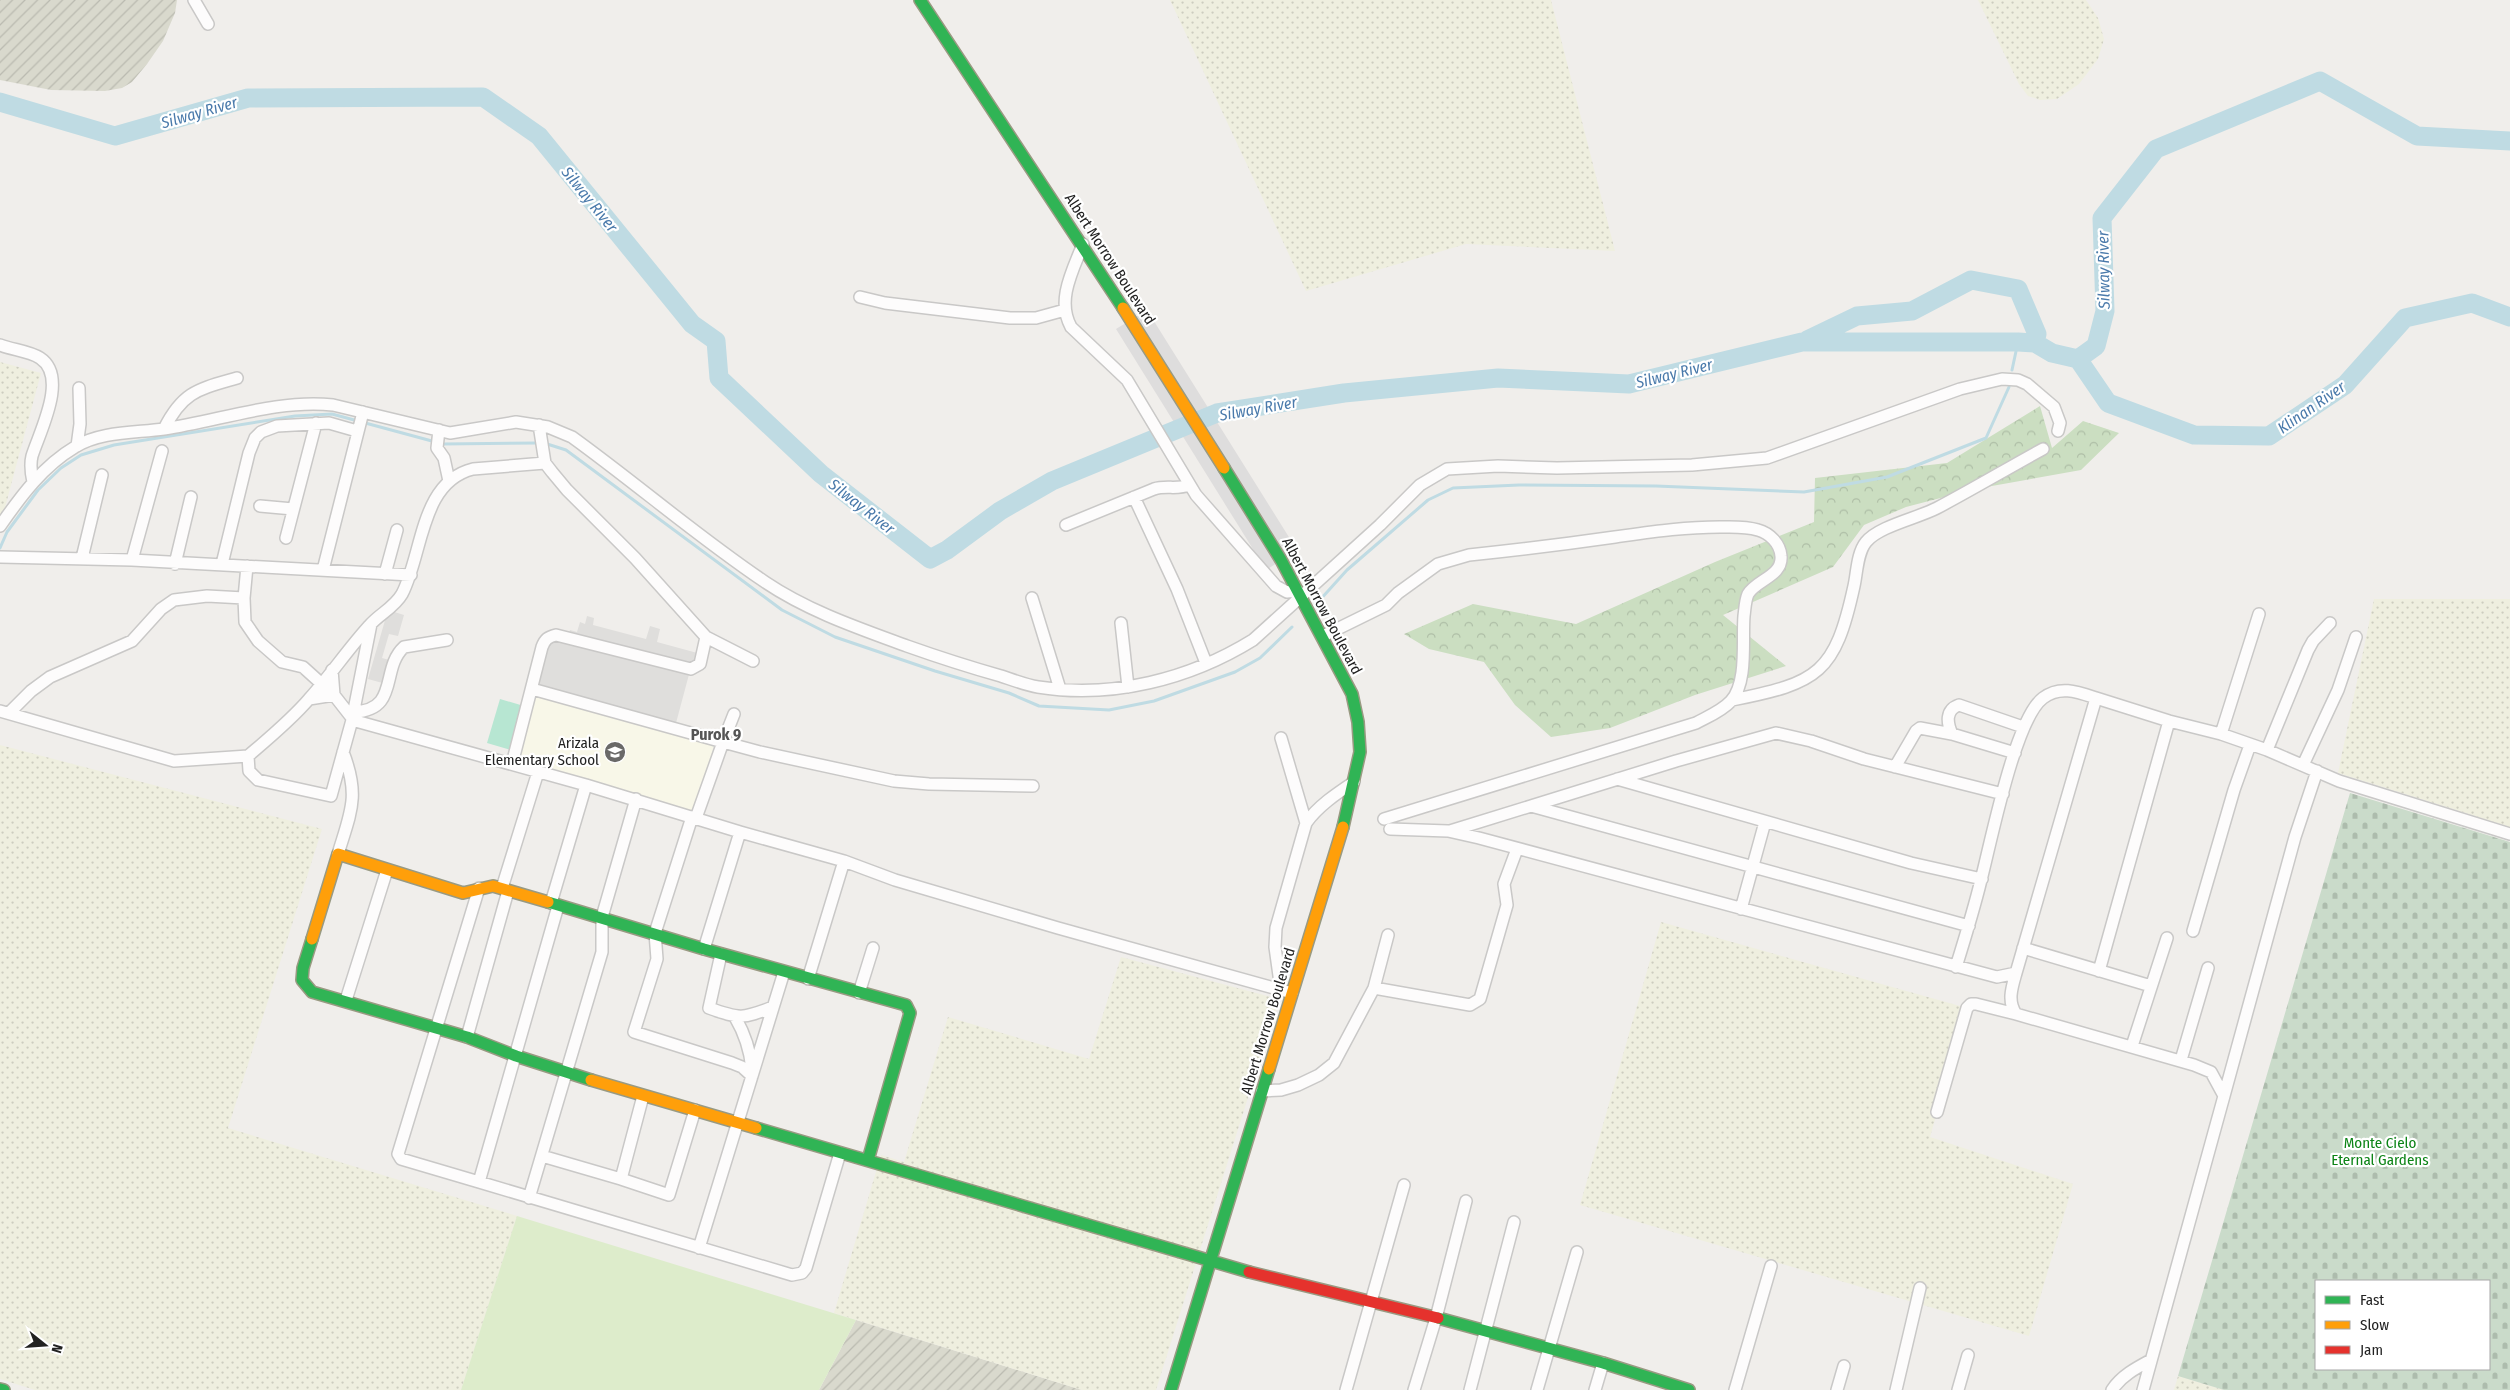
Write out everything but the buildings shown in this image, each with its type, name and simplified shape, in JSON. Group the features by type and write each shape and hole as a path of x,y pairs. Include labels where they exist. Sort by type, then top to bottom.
{"main road":[{"name":"Albert Morrow Boulevard","path":"920,0 1132,319 1281,560 1323,636 1352,694 1356,713 1360,752 1355,781 1287,992 1262,1091 1171,1390"},
{"path":"868,1160 910,1012 906,1005 901,1002 859,993 704,950 655,933 490,885 464,893 338,854 302,975 304,984 312,992 346,1000 467,1037 516,1056 643,1096 868,1160 1210,1262 1485,1331 1603,1363 1689,1390"},
{"path":"0,1389 4,1390"}],"street":[{"path":"194,0 208,24"},
{"path":"1082,244 1066,288 1066,319 1077,335 1119,371 1134,391 1186,482 1207,509 1276,586 1287,592 1300,593"},
{"path":"860,297 884,303 1010,318 1036,318 1065,310"},
{"path":"0,345 37,356 48,368 52,394 43,429 32,457 33,482"},
{"path":"164,429 171,415 185,397 208,385 237,378"},
{"path":"0,526 33,482 77,446 117,434 164,429 288,406 318,403 362,414 438,439 507,421 541,436 572,438 765,582 804,605 847,625 953,662 1037,687 1090,690 1128,687 1180,674 1206,664 1253,640 1300,593 1380,525 1420,485 1447,469 1498,466 1557,468 1692,465 1767,458 1960,389 2002,379 2018,380 2027,384 2054,408 2060,423 2058,431"},
{"path":"77,446 80,424 79,388"},
{"path":"323,570 362,414"},
{"path":"222,564 249,453 255,438 261,432 277,426 316,423 329,423 358,429"},
{"path":"286,538 316,423"},
{"path":"541,436 546,463 566,490 635,558 706,638 753,661"},
{"path":"438,439 449,481"},
{"path":"2016,973 1998,977 1956,968 1448,831 1387,824 1696,723 1732,700 1791,686 1821,668 1832,655 1843,632 1861,550 1872,537 1935,509 2043,449"},
{"path":"132,560 162,451"},
{"path":"5,712 174,761 248,756 309,699 371,624 398,600 410,575 433,503 449,481 462,472 473,469 546,463"},
{"path":"82,558 102,475"},
{"path":"1066,525 1163,486 1176,489 1186,482"},
{"path":"175,564 191,497"},
{"path":"1134,497 1177,589 1206,664"},
{"path":"260,506 293,509"},
{"path":"1323,636 1386,605 1398,593 1438,564 1452,558 1678,528 1749,528 1769,534 1782,557 1775,573 1754,586 1748,595 1745,604 1742,668 1737,692 1732,700"},
{"path":"385,574 398,530"},
{"path":"2,557 132,560 175,564 222,564 410,575"},
{"path":"246,566 245,622 258,641 278,660 303,667 334,695 353,716 538,772 586,784 740,832 844,861 895,880 1287,992"},
{"path":"5,712 50,677 132,642 161,609 174,600 207,596 244,598"},
{"path":"1032,598 1060,689"},
{"path":"2221,734 2258,614"},
{"path":"1121,623 1128,687"},
{"path":"2267,750 2308,650 2313,641 2330,623"},
{"path":"248,756 249,771 258,780 331,796 353,716 371,624"},
{"path":"512,764 542,647 545,640 551,636 556,635 691,668 700,664 706,638"},
{"path":"2303,766 2338,690 2356,637"},
{"path":"353,716 372,709 381,702 398,657 404,647 447,640"},
{"path":"332,670 334,695"},
{"path":"532,689 760,752 894,781 929,784 1033,786"},
{"path":"1956,968 1982,879 2014,753 2023,727 2036,705 2051,694 2069,690 2169,721 2221,734 2267,750 2339,781 2510,834"},
{"path":"309,699 334,695"},
{"path":"2016,1014 2011,1004 2012,988 2096,698"},
{"path":"1952,734 1948,719 1950,712 1959,705 2023,727"},
{"path":"734,714 694,818 655,933 657,958 634,1032 732,1063 742,1067 752,1076"},
{"path":"2099,971 2169,721"},
{"path":"1895,767 1920,728 1952,734 2014,753"},
{"path":"1448,831 1776,733 1811,741 1895,767 2004,794"},
{"path":"1281,738 1306,824"},
{"path":"2193,931 2234,790 2250,745"},
{"path":"338,854 350,815 353,784 343,752"},
{"path":"467,1037 538,772"},
{"path":"2143,1390 2282,882 2317,772"},
{"path":"1617,779 1910,863 1982,879"},
{"path":"1287,992 1275,948 1276,928 1306,824 1319,808 1355,781"},
{"path":"479,1182 516,1056 586,784"},
{"path":"529,1198 603,946 602,917 636,799"},
{"path":"1546,801 1555,813"},
{"path":"1531,806 1969,926"},
{"path":"1741,909 1764,822"},
{"path":"704,950 740,832"},
{"path":"1374,988 1470,1005 1476,1003 1480,999 1507,904 1504,884 1516,849"},
{"path":"808,979 844,861"},
{"path":"346,1000 387,870"},
{"path":"478,888 398,1157 529,1198 792,1275 802,1273 806,1268 840,1153"},
{"path":"1262,1091 1281,1090 1298,1085 1319,1075 1334,1063 1374,988 1388,935"},
{"path":"2132,1046 2168,938"},
{"path":"859,993 873,948"},
{"path":"2023,948 2151,986"},
{"path":"721,954 709,1008 735,1017 744,1018 773,1007"},
{"path":"2181,1060 2208,968"},
{"path":"700,1248 784,972"},
{"path":"1998,977 2012,988"},
{"path":"1937,1112 1967,1008 1971,1004 2016,1014 2132,1046 2181,1060 2211,1072 2232,1068"},
{"path":"735,1017 744,1033 751,1055 752,1076"},
{"path":"2211,1072 2224,1096"},
{"path":"621,1179 643,1096"},
{"path":"542,1156 669,1195 695,1110"},
{"path":"1346,1390 1404,1185"},
{"path":"1414,1390 1436,1318 1466,1201"},
{"path":"1470,1390 1514,1222"},
{"path":"1537,1390 1576,1252"},
{"path":"1735,1390 1771,1266"},
{"path":"1896,1390 1920,1288"},
{"path":"1958,1390 1968,1355"},
{"path":"2112,1390 2116,1383 2133,1370 2151,1360"},
{"path":"1595,1390 1603,1363"},
{"path":"1837,1390 1844,1366"}],"shaded area":[{"path":"0,0 177,0 175,13 163,41 147,64 132,82 122,88 105,91 51,90 0,80"},
{"path":"388,610 404,615 398,636 389,634 382,658 393,661 386,684 368,679"},
{"path":"587,616 594,618 593,625 646,639 650,626 660,629 657,642 701,654 691,667 676,723 537,689 549,639 566,643 570,630 577,632 580,622 585,624"},
{"name":"Arizala Elementary School","path":"535,694 715,742 694,813 516,762"},
{"path":"856,1320 1082,1390 819,1390"}],"green space":[{"path":"1170,0 1551,0 1615,251 1466,244 1306,291"},
{"path":"1978,0 2086,0 2098,18 2104,39 2098,59 2079,84 2057,99 2040,100 2028,96 2019,84"},
{"path":"0,362 41,373 3,515 0,515"},
{"path":"2040,406 2052,448 2083,421 2119,433 2081,470 1975,489 1906,507 1864,525 1833,567 1723,615 1786,666 1695,695 1610,728 1551,737 1515,705 1484,662 1429,649 1404,634 1473,604 1576,624 1715,562 1814,522 1815,478 1947,463"},
{"path":"2374,599 2510,599 2510,827 2338,773"},
{"path":"500,699 524,706 511,750 487,743"},
{"path":"0,745 322,829 228,1128 517,1216 461,1390 35,1390 0,1379"},
{"name":"Monte Cielo Eternal Gardens","path":"2350,793 2510,842 2510,1390 2224,1390 2178,1376"},
{"path":"1661,922 1967,1008 1930,1137 2073,1184 2029,1336 1580,1205"},
{"path":"1121,957 1279,999 1156,1390 1082,1390 834,1313 881,1155 904,1162 948,1017 1089,1059"},
{"path":"517,1216 856,1320 819,1390 461,1390"},
{"path":"2178,1376 2224,1390 2174,1390"}],"pier":[{"path":"1147,310 1297,550 1266,570 1116,329"}],"waterway":[{"name":"Silway River","path":"0,102 115,136 248,98 483,97 539,136 692,324 716,341 719,378 821,474 930,559 947,550 1000,511 1052,481 1217,413 1344,393 1498,378 1629,384 1802,342 2035,343 2052,353 2078,359 2096,346 2105,311 2102,218 2156,149 2320,81 2417,136 2510,141"},
{"path":"1807,340 1857,316 1912,311 1971,280 2018,289 2037,334 2035,343"},
{"name":"Klinan River","path":"2078,359 2108,403 2194,435 2269,436 2345,385 2405,318 2472,303 2510,317"},
{"path":"2012,370 2018,342"},
{"path":"1319,601 1347,570 1428,500 1453,488 1519,485 1656,486 1804,492 1887,477 1986,438 2009,387"},
{"path":"0,548 7,532 38,490 61,468 81,455 114,445 295,416 332,414 443,444 538,443"},
{"path":"544,443 566,450 782,610 835,637 935,671 1009,693 1039,706 1109,710 1154,701 1235,672 1260,658 1292,627"}],"traffic: fast":[{"path":"920,0 1123,308"},
{"path":"1224,468 1281,560 1352,694 1358,722 1360,752 1343,827"},
{"path":"548,902 704,949 906,1005 910,1013 868,1160"},
{"path":"312,939 303,968 302,980 312,992 467,1037 516,1056 591,1080"},
{"path":"1171,1390 1269,1069"},
{"path":"756,1128 1249,1272"},
{"path":"1438,1318 1603,1363 1689,1390"},
{"path":"0,1389 4,1390"}],"traffic: slow":[{"path":"1123,308 1224,468"},
{"path":"1269,1069 1343,827"},
{"path":"312,939 338,854 463,893 493,886 548,902"},
{"path":"591,1080 756,1128"}],"traffic: jam":[{"path":"1249,1272 1438,1318"}],"place":[{"name":"Arizala Elementary School","path":"615,752"}],"district":[{"name":"Purok 9","path":"716,734"}]}
